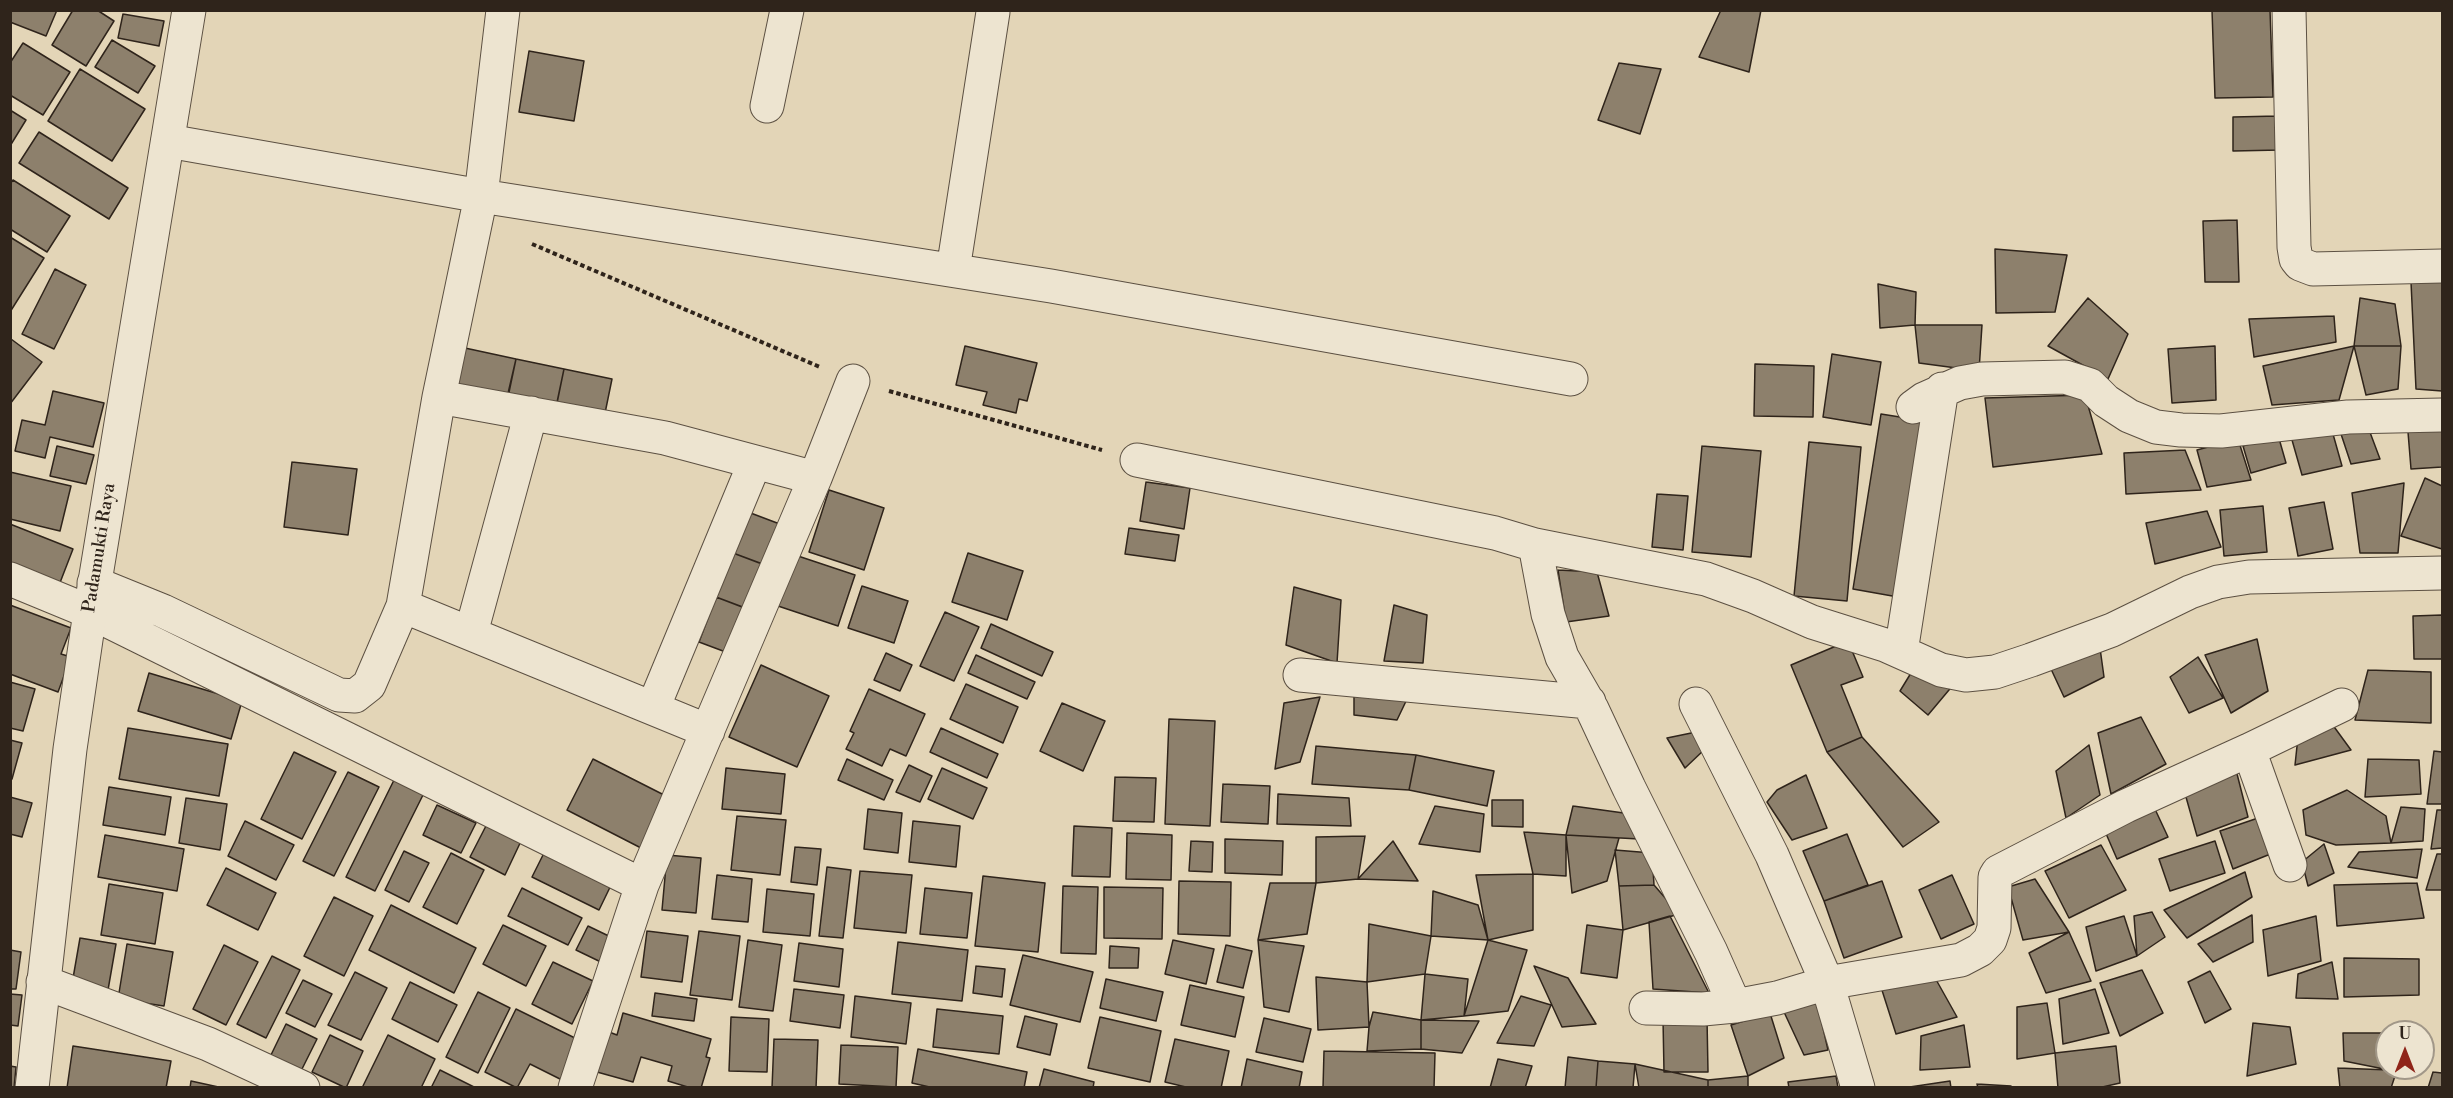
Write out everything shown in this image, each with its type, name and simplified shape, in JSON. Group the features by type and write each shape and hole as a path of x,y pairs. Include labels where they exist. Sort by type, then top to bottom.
{"street":[{"name":"Padamukti Raya","path":"32,1088 70,750 92,598 189,10"},
{"path":"10,579 92,598 132,597 339,695 349,697 362,693 369,685 403,606 440,397 481,196 502,10"},
{"path":"2289,10 2296,259 2300,264 2313,269 2442,266"},
{"path":"767,106 780,11"},
{"path":"953,270 993,12"},
{"path":"168,141 481,196 953,270 1570,379"},
{"path":"1913,407 1942,389 1960,383 1982,379 2066,377 2090,385 2106,401 2129,416 2156,427 2181,430 2221,431 2348,417 2442,415"},
{"path":"574,1088 642,885 815,478 853,381"},
{"path":"1901,652 1942,389"},
{"path":"440,397 665,438 815,478"},
{"path":"471,633 531,413"},
{"path":"1137,460 1495,532 1535,545 1706,579 1753,596 1812,622 1885,645 1941,670 1966,675 1995,672 2112,630 2190,592 2218,582 2249,578 2442,573"},
{"path":"654,708 755,462"},
{"path":"1535,545 1548,614 1563,657 1588,702 1711,952 1735,1006"},
{"path":"92,598 642,885"},
{"path":"403,606 708,731"},
{"path":"1300,675 1588,702"},
{"path":"1696,704 1772,855 1827,983 1858,1088"},
{"path":"1646,1008 1703,1009 1735,1006 1777,998 1827,983 1961,960 1980,950 1990,940 1994,928 1995,877 1998,872 2126,806 2342,705"},
{"path":"2249,750 2290,865"},
{"path":"43,982 208,1044 303,1088"}],"path":[{"path":"530,243 853,381 1137,460"}],"building":[{"path":"10,10 57,10 46,36 10,22"},
{"path":"73,10 97,10 114,21 86,66 52,45"},
{"path":"1721,10 1761,10 1749,72 1699,57"},
{"path":"2212,10 2270,10 2273,97 2215,98"},
{"path":"123,14 164,21 159,46 118,38"},
{"path":"112,40 155,66 138,93 95,67"},
{"path":"23,43 70,72 43,115 10,95 10,63"},
{"path":"529,51 584,61 574,121 519,112"},
{"path":"1619,63 1661,69 1640,134 1598,120"},
{"path":"80,69 145,109 112,161 48,121"},
{"path":"10,110 26,120 10,146"},
{"path":"2278,116 2280,150 2233,151 2233,117"},
{"path":"39,132 128,188 109,219 19,163"},
{"path":"13,180 70,216 47,252 10,229 10,184"},
{"path":"2237,220 2239,282 2205,282 2203,221"},
{"path":"10,237 44,258 10,312"},
{"path":"1995,249 2067,255 2055,312 1996,313"},
{"path":"55,269 86,285 54,349 22,334"},
{"path":"2411,282 2442,282 2442,391 2416,389"},
{"path":"1878,284 1916,292 1915,325 1880,328"},
{"path":"2088,298 2128,334 2108,379 2048,346"},
{"path":"2360,298 2395,304 2401,346 2354,346"},
{"path":"2334,316 2336,342 2254,357 2249,319"},
{"path":"1915,325 1982,325 1979,371 1919,363"},
{"path":"10,340 42,362 10,404"},
{"path":"965,346 1037,363 1027,401 1019,399 1016,413 983,405 987,392 956,385"},
{"path":"2215,346 2216,400 2172,403 2168,349"},
{"path":"2354,346 2401,346 2398,389 2366,395"},
{"path":"2354,346 2339,400 2272,405 2263,366"},
{"path":"465,348 516,359 506,402 456,392"},
{"path":"1832,354 1881,362 1871,425 1823,417"},
{"path":"516,359 564,369 556,407 508,397"},
{"path":"1755,364 1814,366 1813,417 1754,416"},
{"path":"564,369 612,379 604,418 556,408"},
{"path":"53,391 104,403 93,447 50,437 45,458 15,451 22,420 45,425"},
{"path":"2085,395 2102,454 1993,467 1985,398"},
{"path":"1881,414 1925,421 1898,597 1853,589"},
{"path":"2331,427 2342,466 2302,475 2290,433"},
{"path":"2368,427 2380,459 2351,464 2339,428"},
{"path":"2442,429 2442,467 2411,469 2408,432"},
{"path":"2278,435 2286,463 2251,473 2243,446"},
{"path":"2238,439 2251,480 2207,487 2197,450"},
{"path":"1809,442 1861,447 1847,601 1794,596"},
{"path":"57,446 94,455 86,484 50,476"},
{"path":"1702,446 1761,451 1751,557 1692,552"},
{"path":"2185,450 2201,490 2126,494 2124,453"},
{"path":"292,462 357,469 348,535 284,527"},
{"path":"10,472 71,486 60,531 10,519"},
{"path":"2425,478 2442,486 2442,549 2401,536"},
{"path":"1146,482 1190,488 1184,529 1140,521"},
{"path":"2404,483 2398,553 2360,553 2352,493"},
{"path":"829,490 884,508 864,570 809,552"},
{"path":"1657,494 1688,496 1683,550 1652,547"},
{"path":"2324,502 2333,549 2298,556 2289,508"},
{"path":"2263,506 2267,552 2224,556 2220,510"},
{"path":"2207,511 2221,547 2155,564 2146,523"},
{"path":"748,512 785,526 770,567 733,553"},
{"path":"10,524 73,549 56,593 10,575"},
{"path":"1129,528 1179,535 1175,561 1125,554"},
{"path":"733,553 768,566 750,610 716,597"},
{"path":"968,553 1023,571 1007,620 952,602"},
{"path":"795,555 855,575 838,626 778,606"},
{"path":"1558,570 1597,572 1609,616 1566,622"},
{"path":"862,586 908,601 894,643 848,628"},
{"path":"1294,587 1341,600 1337,663 1286,645"},
{"path":"716,597 748,609 731,654 699,642"},
{"path":"10,605 71,628 61,654 71,657 58,692 10,674"},
{"path":"1394,605 1427,615 1423,663 1384,661"},
{"path":"945,612 979,627 954,681 920,666"},
{"path":"2442,615 2442,659 2414,659 2413,616"},
{"path":"991,624 1053,652 1042,676 981,648"},
{"path":"2257,639 2268,691 2231,713 2205,655"},
{"path":"1848,641 1863,677 1841,685 1862,737 1827,752 1791,665"},
{"path":"2100,648 2104,677 2064,697 2051,669"},
{"path":"886,653 912,665 900,691 874,680"},
{"path":"976,655 1035,682 1027,699 968,673"},
{"path":"2198,657 2223,698 2189,713 2170,677"},
{"path":"761,665 829,696 797,767 729,737"},
{"path":"2368,670 2431,672 2431,723 2355,720"},
{"path":"149,673 242,701 231,739 138,711"},
{"path":"1911,673 1954,684 1928,715 1900,691"},
{"path":"10,682 35,689 23,731 10,728"},
{"path":"966,684 1018,707 1003,743 950,719"},
{"path":"869,689 925,714 906,756 890,749 882,766 846,749 854,733 850,731"},
{"path":"1354,692 1408,697 1397,720 1354,715"},
{"path":"1320,697 1300,762 1275,769 1284,703"},
{"path":"1062,703 1105,721 1083,771 1040,751"},
{"path":"2141,717 2166,764 2111,794 2098,733"},
{"path":"1169,719 1215,721 1210,826 1165,824"},
{"path":"2332,724 2351,750 2295,765 2298,737"},
{"path":"128,728 228,744 219,796 119,779"},
{"path":"941,728 998,754 987,778 930,752"},
{"path":"1701,731 1705,749 1685,768 1667,738"},
{"path":"1862,737 1939,822 1903,847 1827,752"},
{"path":"10,740 22,743 12,779 10,779"},
{"path":"2089,745 2100,795 2066,818 2056,771"},
{"path":"1316,746 1416,755 1409,790 1312,784"},
{"path":"2434,751 2442,752 2442,804 2427,804"},
{"path":"294,752 336,772 302,839 261,819"},
{"path":"1416,755 1494,771 1487,806 1409,790"},
{"path":"593,759 670,798 643,849 567,810"},
{"path":"847,759 893,780 884,800 838,780"},
{"path":"2368,759 2419,760 2421,794 2365,797"},
{"path":"909,765 932,776 920,802 896,792"},
{"path":"2235,766 2248,817 2197,836 2184,790"},
{"path":"726,768 785,774 781,814 722,809"},
{"path":"942,768 987,788 973,819 928,799"},
{"path":"348,772 379,787 334,876 303,861"},
{"path":"398,772 427,787 375,891 346,877"},
{"path":"1806,775 1827,828 1792,840 1767,802 1777,790"},
{"path":"1115,777 1156,778 1154,822 1113,821"},
{"path":"1223,784 1270,786 1268,824 1221,822"},
{"path":"109,787 171,797 165,835 103,825"},
{"path":"2347,790 2386,816 2391,843 2336,845 2306,835 2303,810"},
{"path":"1278,794 1349,798 1351,826 1277,824"},
{"path":"10,797 32,803 22,837 10,834"},
{"path":"186,798 227,804 220,850 179,843"},
{"path":"1492,800 1523,800 1523,827 1492,826"},
{"path":"437,805 476,823 461,853 423,835"},
{"path":"1435,806 1484,814 1480,852 1419,844"},
{"path":"1573,806 1631,814 1639,839 1566,835"},
{"path":"2154,807 2168,837 2117,859 2104,829"},
{"path":"2401,807 2425,809 2423,841 2391,843"},
{"path":"868,809 902,813 898,853 864,849"},
{"path":"2437,810 2442,810 2442,848 2431,849"},
{"path":"737,816 786,820 780,875 731,870"},
{"path":"2261,817 2273,853 2233,869 2220,831"},
{"path":"245,821 294,845 276,880 228,856"},
{"path":"913,821 960,826 956,867 909,862"},
{"path":"488,822 522,839 505,875 470,857"},
{"path":"1074,826 1112,828 1110,877 1072,876"},
{"path":"1524,832 1566,835 1566,876 1533,874"},
{"path":"1127,833 1172,835 1171,880 1126,879"},
{"path":"1847,834 1868,885 1824,901 1803,851"},
{"path":"105,835 184,849 177,891 98,877"},
{"path":"1566,835 1619,838 1607,881 1572,893"},
{"path":"1365,836 1358,879 1316,883 1316,837"},
{"path":"1225,839 1283,841 1282,875 1225,873"},
{"path":"1191,841 1213,842 1212,872 1189,871"},
{"path":"1393,841 1418,881 1358,879"},
{"path":"2215,841 2225,873 2170,891 2159,859"},
{"path":"2324,844 2334,873 2308,886 2302,862"},
{"path":"2101,845 2126,890 2069,918 2045,871"},
{"path":"547,847 614,879 599,910 532,877"},
{"path":"795,847 821,849 817,885 791,882"},
{"path":"2422,849 2417,878 2348,867 2359,852"},
{"path":"1615,850 1652,853 1654,885 1619,886"},
{"path":"404,851 429,863 409,902 385,890"},
{"path":"451,853 484,870 457,924 423,907"},
{"path":"2437,854 2442,854 2442,890 2426,890"},
{"path":"667,855 701,858 696,913 662,910"},
{"path":"827,867 851,870 843,938 819,936"},
{"path":"226,868 276,893 258,930 207,905"},
{"path":"860,871 912,875 906,933 854,928"},
{"path":"2245,872 2252,897 2187,938 2164,910"},
{"path":"1533,874 1533,930 1488,940 1476,875"},
{"path":"717,875 752,879 748,922 712,919"},
{"path":"1952,875 1974,924 1941,939 1919,890"},
{"path":"983,876 1045,883 1038,952 975,946"},
{"path":"2035,879 2069,932 2023,940 2008,887"},
{"path":"1179,881 1231,882 1230,936 1178,934"},
{"path":"1882,881 1902,937 1844,958 1824,901"},
{"path":"1270,883 1316,883 1307,934 1258,940"},
{"path":"2417,883 2424,918 2337,926 2334,885"},
{"path":"109,884 163,893 155,944 101,935"},
{"path":"1654,885 1679,914 1623,930 1619,886"},
{"path":"1063,886 1098,887 1096,954 1061,953"},
{"path":"1104,887 1163,888 1162,939 1104,938"},
{"path":"522,888 582,918 568,945 508,916"},
{"path":"925,888 972,893 967,938 920,934"},
{"path":"767,889 814,894 810,936 763,932"},
{"path":"1433,891 1478,905 1488,940 1431,936"},
{"path":"334,897 373,916 344,976 304,956"},
{"path":"391,905 476,948 454,993 369,950"},
{"path":"2152,912 2165,937 2137,956 2134,916"},
{"path":"2252,915 2253,942 2213,962 2198,944"},
{"path":"1670,916 1709,993 1653,989 1649,922"},
{"path":"2124,916 2137,956 2096,971 2086,927"},
{"path":"2316,916 2321,961 2268,976 2263,930"},
{"path":"1369,924 1431,936 1425,974 1367,982"},
{"path":"503,925 546,946 526,986 483,964"},
{"path":"1587,925 1623,930 1617,978 1581,973"},
{"path":"588,926 617,940 605,964 576,950"},
{"path":"647,931 688,936 682,982 641,977"},
{"path":"699,931 740,936 732,1000 690,995"},
{"path":"2069,932 2091,981 2046,993 2029,953"},
{"path":"80,938 116,944 108,990 72,984"},
{"path":"748,940 782,945 773,1011 739,1007"},
{"path":"1173,940 1214,949 1206,984 1165,974"},
{"path":"1258,940 1304,946 1289,1012 1264,1007"},
{"path":"1488,940 1527,950 1508,1011 1464,1016"},
{"path":"898,942 968,950 962,1001 892,994"},
{"path":"799,943 843,949 839,987 794,981"},
{"path":"127,944 173,952 164,1006 118,999"},
{"path":"224,945 258,962 226,1025 193,1009"},
{"path":"1226,945 1252,951 1243,988 1217,982"},
{"path":"1110,946 1139,948 1138,968 1109,968"},
{"path":"10,950 21,952 16,989 10,989"},
{"path":"1023,955 1093,972 1080,1022 1010,1005"},
{"path":"272,956 300,970 266,1038 237,1024"},
{"path":"2344,958 2419,959 2419,995 2344,997"},
{"path":"553,962 593,981 572,1024 532,1004"},
{"path":"2332,962 2338,999 2296,998 2298,974"},
{"path":"976,966 1005,969 1002,997 973,993"},
{"path":"1534,966 1568,978 1596,1024 1562,1027"},
{"path":"2142,970 2163,1013 2120,1036 2100,983"},
{"path":"2210,971 2231,1009 2205,1023 2188,982"},
{"path":"355,972 387,988 361,1040 328,1025"},
{"path":"1425,974 1468,979 1464,1016 1421,1020"},
{"path":"1934,976 1957,1017 1896,1034 1880,984"},
{"path":"1316,977 1367,982 1369,1027 1318,1030"},
{"path":"1106,979 1163,992 1156,1021 1100,1008"},
{"path":"303,980 332,994 315,1027 286,1013"},
{"path":"410,982 457,1005 438,1042 392,1019"},
{"path":"1190,985 1244,997 1235,1037 1181,1025"},
{"path":"794,989 844,995 840,1028 790,1021"},
{"path":"2095,989 2109,1033 2063,1044 2059,999"},
{"path":"478,992 510,1008 478,1073 446,1057"},
{"path":"655,993 697,999 694,1021 652,1016"},
{"path":"10,994 22,995 18,1026 10,1025"},
{"path":"855,996 911,1003 906,1044 851,1037"},
{"path":"1521,996 1551,1005 1534,1046 1497,1043"},
{"path":"1817,1001 1828,1050 1804,1055 1784,1012"},
{"path":"2047,1003 2055,1053 2017,1059 2017,1007"},
{"path":"516,1009 581,1041 562,1080 530,1064 517,1088 485,1072"},
{"path":"937,1009 1003,1016 999,1054 933,1047"},
{"path":"1373,1012 1421,1020 1421,1049 1367,1051"},
{"path":"623,1013 711,1039 706,1057 710,1058 701,1088 691,1088 668,1081 672,1066 641,1057 633,1082 597,1072 609,1032 617,1035"},
{"path":"1770,1013 1784,1058 1748,1076 1731,1025"},
{"path":"1025,1016 1057,1024 1050,1055 1017,1047"},
{"path":"731,1017 769,1019 767,1072 729,1071"},
{"path":"1100,1017 1161,1031 1150,1082 1088,1068"},
{"path":"1264,1018 1311,1029 1303,1062 1256,1052"},
{"path":"1707,1018 1708,1072 1664,1072 1663,1019"},
{"path":"1421,1020 1479,1021 1462,1053 1421,1049"},
{"path":"2253,1023 2290,1027 2296,1064 2247,1076"},
{"path":"286,1024 317,1039 300,1073 270,1057"},
{"path":"1964,1025 1970,1067 1920,1070 1921,1036"},
{"path":"2343,1033 2375,1033 2375,1067 2344,1061"},
{"path":"330,1035 363,1051 346,1088 312,1072"},
{"path":"388,1035 435,1059 421,1088 362,1088"},
{"path":"774,1039 818,1040 816,1088 772,1088"},
{"path":"1175,1039 1229,1051 1221,1088 1190,1088 1165,1082"},
{"path":"841,1045 898,1047 896,1087 839,1084"},
{"path":"73,1046 171,1061 166,1088 67,1088"},
{"path":"2116,1046 2120,1083 2098,1088 2058,1088 2055,1053"},
{"path":"918,1049 1027,1072 1024,1088 934,1088 912,1083"},
{"path":"1324,1051 1435,1053 1434,1088 1323,1088"},
{"path":"1568,1057 1598,1061 1596,1088 1565,1088"},
{"path":"1247,1059 1302,1072 1299,1088 1241,1088"},
{"path":"1498,1059 1532,1066 1525,1088 1490,1088"},
{"path":"1598,1061 1635,1064 1633,1088 1596,1088"},
{"path":"1635,1064 1708,1080 1708,1088 1639,1088"},
{"path":"10,1066 16,1067 14,1088 10,1088"},
{"path":"2338,1068 2375,1069 2375,1080 2394,1080 2391,1088 2340,1088"},
{"path":"1044,1069 1094,1082 1093,1088 1039,1088"},
{"path":"440,1070 476,1088 431,1088"},
{"path":"2435,1072 2442,1073 2442,1088 2428,1088 2430,1080 2435,1080"},
{"path":"1748,1076 1748,1088 1708,1088 1708,1080"},
{"path":"1836,1076 1838,1088 1789,1088 1788,1082"},
{"path":"191,1081 223,1088 190,1088"},
{"path":"1950,1081 1951,1088 1903,1088"},
{"path":"1977,1084 2011,1086 2011,1088 1978,1088"}]}
